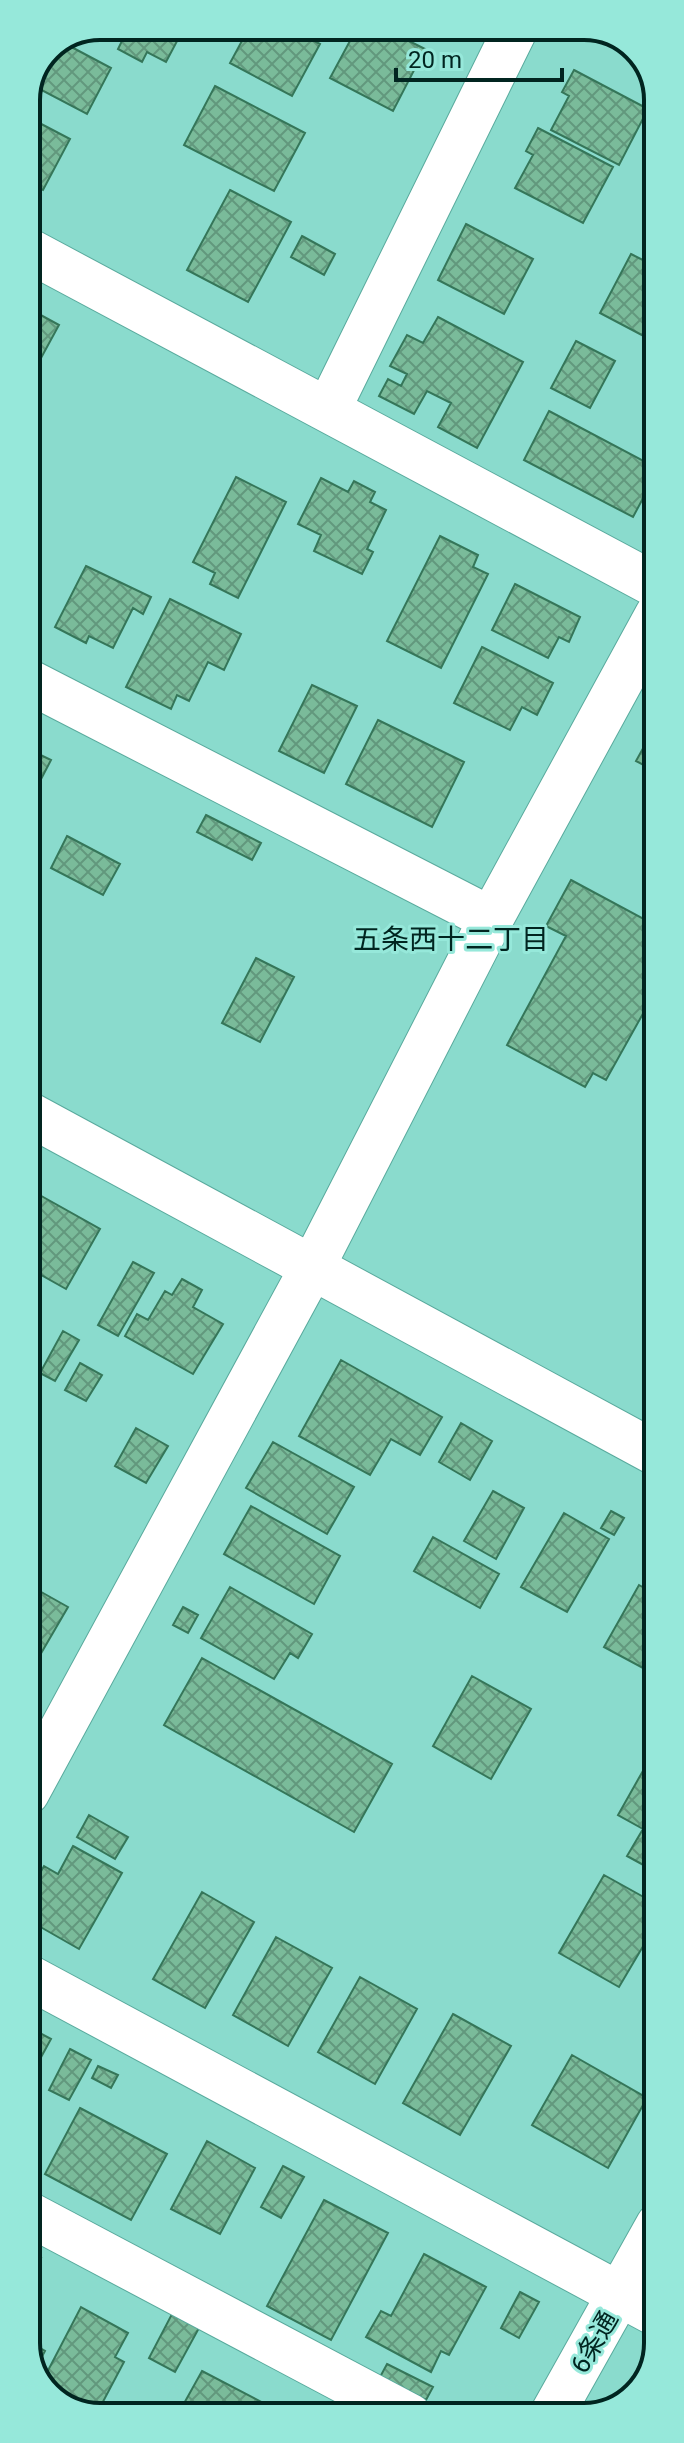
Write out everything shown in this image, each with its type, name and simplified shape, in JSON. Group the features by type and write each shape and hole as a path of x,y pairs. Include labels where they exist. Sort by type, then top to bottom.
{"street":[{"path":"328,410 510,40"},
{"path":"40,256 644,579"},
{"path":"40,1769 313,1266 491,919 644,639"},
{"path":"40,687 491,919"},
{"path":"40,1120 644,1447"},
{"path":"40,1983 639,2305"},
{"path":"40,2220 385,2403"},
{"name":"6条通","path":"561,2403 639,2305 644,2284"}],"building":[{"path":"122,40 178,40 166,62 147,52 142,62 118,49"},
{"path":"242,40 312,40 320,44 292,96 230,63"},
{"path":"350,40 407,40 425,49 393,111 330,78"},
{"path":"72,47 111,68 87,114 41,90 50,67"},
{"path":"574,70 644,107 644,117 619,165 551,130 569,96 562,92"},
{"path":"215,86 305,133 274,191 184,145"},
{"path":"40,123 70,139 43,190 40,188"},
{"path":"538,128 613,167 583,223 515,188 533,155 526,151"},
{"path":"230,190 291,222 248,302 187,270"},
{"path":"466,224 533,259 504,314 438,280"},
{"path":"302,236 335,254 324,275 291,257"},
{"path":"631,254 644,260 644,336 600,313"},
{"path":"40,315 59,325 40,360"},
{"path":"438,317 523,362 477,448 438,427 451,403 427,391 414,414 379,396 388,379 401,386 407,374 390,366 407,335 423,343"},
{"path":"576,341 615,361 590,408 551,388"},
{"path":"549,411 644,461 644,496 633,517 524,460"},
{"path":"236,477 286,502 238,598 210,584 215,573 193,562"},
{"path":"321,478 348,492 354,481 375,492 370,502 386,510 367,549 373,552 362,574 314,551 321,535 298,524"},
{"path":"440,536 478,555 473,567 488,574 441,668 387,641"},
{"path":"86,566 151,597 143,614 133,608 113,648 89,636 86,643 55,627"},
{"path":"515,584 580,617 569,642 559,637 548,658 492,630"},
{"path":"170,599 241,634 224,670 208,662 189,701 177,695 171,709 126,687"},
{"path":"482,647 553,683 537,715 522,707 510,730 454,703"},
{"path":"312,685 357,706 324,773 279,751"},
{"path":"378,720 464,762 432,827 346,784"},
{"path":"644,747 644,765 636,761"},
{"path":"40,755 51,760 40,781"},
{"path":"206,815 261,843 252,860 197,832"},
{"path":"67,836 120,864 103,895 51,868"},
{"path":"571,880 644,919 644,1012 606,1080 593,1073 585,1087 507,1045 566,936 546,926"},
{"path":"256,958 294,977 260,1042 222,1023"},
{"path":"40,1195 100,1229 66,1289 40,1274"},
{"path":"133,1262 154,1273 118,1336 98,1325"},
{"path":"182,1279 202,1290 193,1307 223,1324 193,1374 125,1336 137,1314 148,1320 165,1291 172,1295"},
{"path":"63,1331 79,1340 55,1381 40,1373"},
{"path":"341,1360 442,1417 420,1455 391,1439 370,1475 299,1436"},
{"path":"80,1363 102,1375 86,1401 65,1390"},
{"path":"461,1423 492,1441 470,1480 439,1462"},
{"path":"136,1428 168,1446 146,1483 115,1466"},
{"path":"273,1442 354,1487 327,1534 246,1488"},
{"path":"493,1491 524,1508 496,1559 464,1541"},
{"path":"251,1506 340,1556 314,1604 224,1554"},
{"path":"611,1511 624,1518 614,1535 601,1528"},
{"path":"564,1513 609,1539 567,1612 521,1587"},
{"path":"433,1537 499,1574 480,1608 414,1571"},
{"path":"639,1585 644,1588 644,1669 604,1647"},
{"path":"230,1587 312,1634 298,1658 290,1653 274,1679 201,1638"},
{"path":"40,1591 68,1607 40,1655"},
{"path":"183,1607 198,1615 188,1633 173,1625"},
{"path":"202,1658 392,1764 354,1832 164,1725"},
{"path":"472,1676 531,1709 491,1779 433,1746"},
{"path":"644,1769 644,1865 627,1856 643,1829 618,1815"},
{"path":"89,1815 128,1837 115,1859 77,1837"},
{"path":"73,1846 122,1873 79,1949 40,1927 40,1873 44,1866 58,1874"},
{"path":"604,1875 644,1897 644,1945 619,1987 559,1953"},
{"path":"202,1892 254,1922 205,2008 153,1979"},
{"path":"276,1937 332,1968 288,2046 233,2015"},
{"path":"360,1977 417,2009 375,2084 318,2052"},
{"path":"453,2014 511,2046 460,2135 403,2103"},
{"path":"40,2033 51,2039 40,2059"},
{"path":"70,2049 91,2060 69,2100 49,2090"},
{"path":"572,2055 644,2096 644,2103 608,2168 532,2125"},
{"path":"98,2066 118,2075 111,2088 92,2078"},
{"path":"80,2108 167,2154 131,2220 45,2174"},
{"path":"207,2141 255,2168 220,2234 171,2209"},
{"path":"283,2166 304,2177 281,2218 261,2207"},
{"path":"324,2200 388,2233 331,2340 267,2306"},
{"path":"424,2254 486,2287 449,2355 441,2351 431,2372 366,2337 381,2311 391,2316"},
{"path":"520,2292 539,2302 519,2338 501,2328"},
{"path":"81,2307 128,2333 115,2357 124,2362 102,2403 70,2395 47,2372"},
{"path":"172,2314 199,2328 175,2372 149,2358"},
{"path":"387,2364 433,2387 426,2400 380,2377"},
{"path":"202,2371 264,2403 184,2403"}],"district":[{"name":"五条西十二丁目","path":"451,939"}]}
